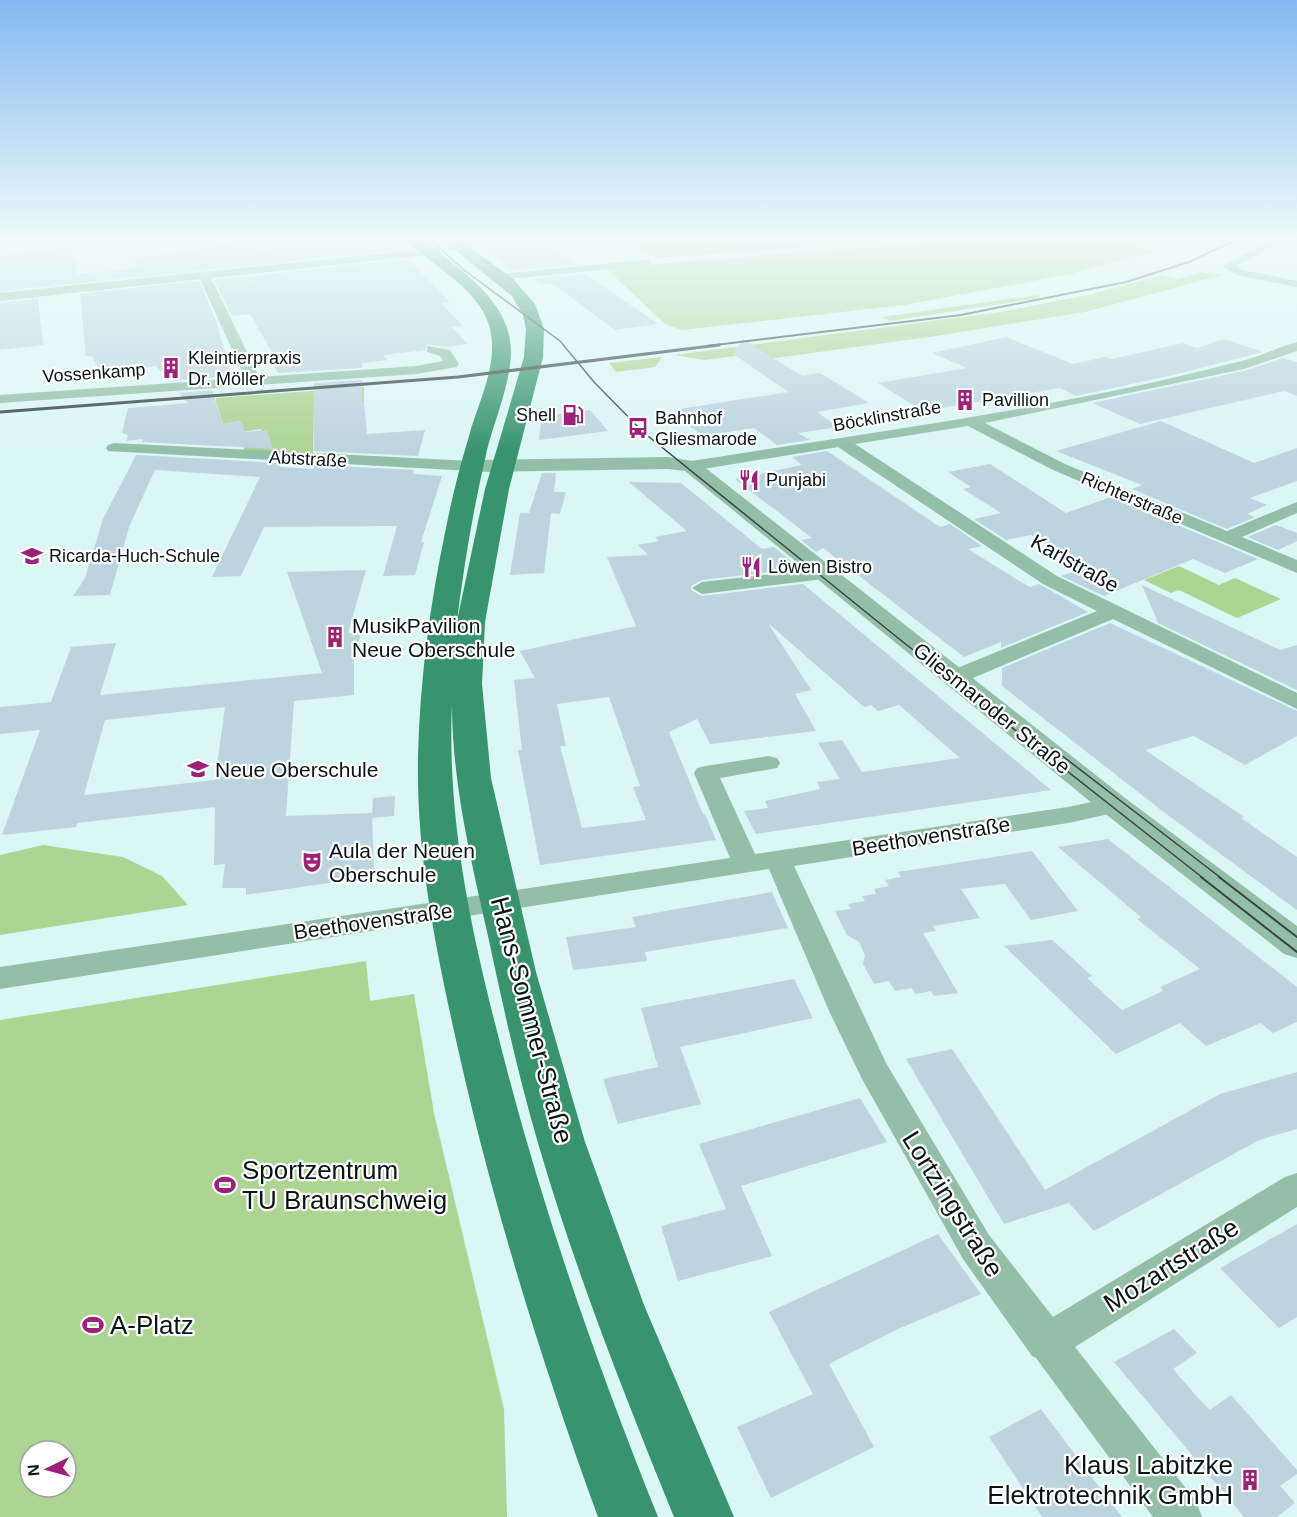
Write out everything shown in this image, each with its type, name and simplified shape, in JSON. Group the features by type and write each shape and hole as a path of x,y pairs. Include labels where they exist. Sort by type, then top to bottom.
{"main road":[{"path":"490,309 498,321 502,335 501,363 472,466 448,589 435,752 435,804 449,910 483,1067 509,1162 600,1444 628,1517"},
{"name":"Hans-Sommer-Straße","path":"529,309 533,317 536,336 532,359 502,467 472,622 467,684 474,781 500,903 545,1088 595,1244 658,1409 704,1517"}],"street":[{"path":"220,309 254,382"},
{"name":"Böcklinstraße","path":"691,466 970,421 1156,385 1272,357 1297,346"},
{"name":"Vossenkamp","path":"0,399 416,370 452,364 445,353 432,349"},
{"path":"1272,357 1297,364"},
{"name":"Richterstraße","path":"970,421 1059,467 1297,567"},
{"name":"Karlstraße","path":"843,443 1020,561 1113,612 1297,702"},
{"name":"Abtstraße","path":"114,448 502,467 533,472 678,472 691,466"},
{"name":"Gliesmaroder Straße","path":"691,466 953,678 1297,945"},
{"path":"1226,538 1297,507"},
{"path":"702,588 825,574"},
{"path":"953,678 1113,612"},
{"path":"762,862 705,773 768,763"},
{"name":"Beethovenstraße","path":"0,978 1068,815 1114,805"},
{"name":"Lortzingstraße","path":"762,862 908,1134 976,1247 1046,1343 1180,1517"},
{"name":"Mozartstraße","path":"1046,1343 1297,1188"}],"green space":[{"path":"649,309 870,309 682,330 665,324"},
{"path":"940,309 970,309 890,321 882,317"},
{"path":"1017,309 1097,309 936,336 761,360 743,355 704,360 674,355"},
{"path":"662,357 655,367 616,372 609,363"},
{"path":"364,387 364,402 314,406 313,454 244,450 244,447 271,443 261,429 230,434 240,421 223,424 216,401 216,398"},
{"path":"1179,566 1219,585 1235,578 1281,599 1237,618 1179,590 1171,593 1144,580"},
{"path":"43,845 123,857 162,876 188,905 0,935 0,855"},
{"name":"Sportzentrum TU Braunschweig","path":"366,961 370,1001 414,994 434,1113 504,1409 507,1517 0,1517 0,1020"}],"building":[{"path":"0,309 39,309 43,345 0,350"},
{"path":"81,309 211,309 232,376 169,381 156,366 102,374 92,356 86,356"},
{"path":"228,309 447,309 463,326 452,327 468,344 446,347 427,344 425,350 383,355 387,360 362,363 362,368 278,373 267,352 272,352 250,314 232,316"},
{"path":"586,309 636,309 658,324 615,330"},
{"path":"1006,337 1073,364 1105,357 1112,359 1183,343 1197,348 1224,339 1263,352 1076,396 1060,388 923,411 878,383 967,368 932,353"},
{"path":"743,339 802,376 820,373 869,403 817,412 838,427 798,433 810,440 777,445 754,428 703,436 675,415 684,413 679,409 789,392 733,354"},
{"path":"1283,358 1297,362 1297,396 1284,391 1140,424 1092,403 1244,371"},
{"path":"362,380 362,402 364,402 367,434 425,430 418,456 314,451 314,383"},
{"path":"212,390 223,424 241,421 245,432 267,430 273,449 142,442 143,439 126,441 128,435 122,433 128,408 188,403 179,393"},
{"path":"590,410 608,431 539,440 542,416"},
{"path":"1161,421 1254,463 1297,448 1297,481 1250,498 1267,505 1247,514 1255,517 1227,529 1132,489 1142,485 1056,451"},
{"path":"827,451 940,527 950,524 982,546 968,549 1021,582 1030,587 1039,584 1088,612 1001,648 1001,642 964,657 823,548 816,552 801,540 812,538 735,479 802,465 792,457"},
{"path":"136,455 278,463 280,467 314,469 314,465 414,470 413,474 442,476 421,542 424,542 415,575 383,576 397,526 264,527 241,576 212,577 260,477 155,470 129,527 110,595 73,596 85,578 103,519"},
{"path":"990,464 1066,513 1111,497 1258,559 1225,573 1193,559 1104,596 1061,576 1084,568 1031,535 1006,540 974,519 1001,513 963,489 971,487 948,472"},
{"path":"542,473 556,473 554,492 566,492 560,514 551,513 544,573 510,575 520,513 529,513"},
{"path":"629,482 681,483 762,549 774,547 795,564 786,570 702,580 691,586 691,590 702,596 803,584 1051,790 756,834 744,811 768,808 765,801 820,789 817,782 840,779 818,743 842,740 862,772 960,758 899,705 878,711 871,705 864,707 768,623 811,690 795,694 816,731 710,744 697,719 669,732 716,840 540,865 518,750 522,750 514,680 535,678 520,651 636,626 607,557 648,555 638,545 659,541 655,537 687,531","holes":["609,697 640,786 633,787 646,820 582,828 560,746 566,746 557,704"]},
{"path":"1276,525 1297,533 1297,541 1278,550 1248,537"},
{"path":"366,570 348,633 361,634 354,657 354,695 294,701 286,816 372,813 374,874 364,875 364,878 246,895 246,888 222,888 225,864 214,865 215,807 77,823 76,827 2,835 40,730 0,734 0,707 51,702 71,647 116,643 100,695 322,673 287,572","holes":["225,707 215,780 84,795 105,720"]},
{"path":"1142,585 1280,650 1297,645 1297,690 1158,623"},
{"path":"1110,623 1297,711 1297,736 1245,765 1194,736 1145,750 1244,817 1241,818 1297,857 1297,910 1165,813 1002,686 1002,668"},
{"path":"395,796 394,816 372,818 373,798"},
{"path":"1108,839 1297,987 1297,1022 1273,1033 1261,1023 1206,1046 1180,1023 1116,1054 1004,946 1052,940 1092,976 1087,978 1122,1010 1163,991 1160,987 1200,969 1137,919 1141,917 1058,847"},
{"path":"1032,851 1078,911 1031,920 1005,884 961,889 980,918 933,926 936,931 923,933 958,993 934,996 931,991 915,994 912,988 895,991 889,981 874,984 863,964 865,955 859,942 847,935 835,911 851,909 848,904 865,901 862,896 876,894 874,889 889,886 885,880 901,877 898,872"},
{"path":"772,892 788,928 645,952 647,961 573,970 566,937 636,927 632,917"},
{"path":"794,979 813,1018 680,1047 701,1104 618,1124 603,1079 658,1067 641,1008"},
{"path":"952,1049 1045,1190 1220,1094 1297,1072 1297,1129 1259,1140 1094,1231 1069,1203 1004,1224 906,1059"},
{"path":"860,1098 887,1142 741,1186 772,1256 678,1281 661,1226 726,1209 699,1144"},
{"path":"1297,1224 1297,1317 1279,1328 1220,1268"},
{"path":"938,1234 981,1294 898,1329 829,1364 874,1447 771,1498 737,1427 813,1394 769,1312"},
{"path":"1174,1329 1197,1353 1173,1369 1197,1397 1210,1410 1231,1395 1297,1470 1297,1474 1280,1486 1295,1503 1277,1517 1244,1517 1114,1362"},
{"path":"1041,1409 1122,1517 1042,1517 989,1437"}],"tram line":[{"path":"516,309 560,341 594,382 643,432 898,638 1203,878"},
{"path":"1052,748 1221,878"},
{"path":"1201,877 1297,952"},
{"path":"1219,877 1297,937"}],"railway":[{"path":"707,346 961,315 992,309"},
{"path":"0,412 458,377 719,345"}],"place":[{"name":"Kleintierpraxis Dr. Möller","path":"171,368"},
{"name":"Pavillion","path":"965,400"},
{"name":"Shell","path":"573,415"},
{"name":"Bahnhof Gliesmarode","path":"638,428"},
{"name":"Punjabi","path":"749,480"},
{"name":"Ricarda-Huch-Schule","path":"32,556"},
{"name":"Löwen Bistro","path":"751,567"},
{"name":"MusikPavilion Neue Oberschule","path":"335,637"},
{"name":"Neue Oberschule","path":"198,769"},
{"name":"Aula der Neuen Oberschule","path":"312,862"},
{"name":"Sportzentrum TU Braunschweig","path":"225,1185"},
{"name":"A-Platz","path":"93,1325"},
{"name":"Klaus Labitzke Elektrotechnik GmbH","path":"1250,1480"}]}
